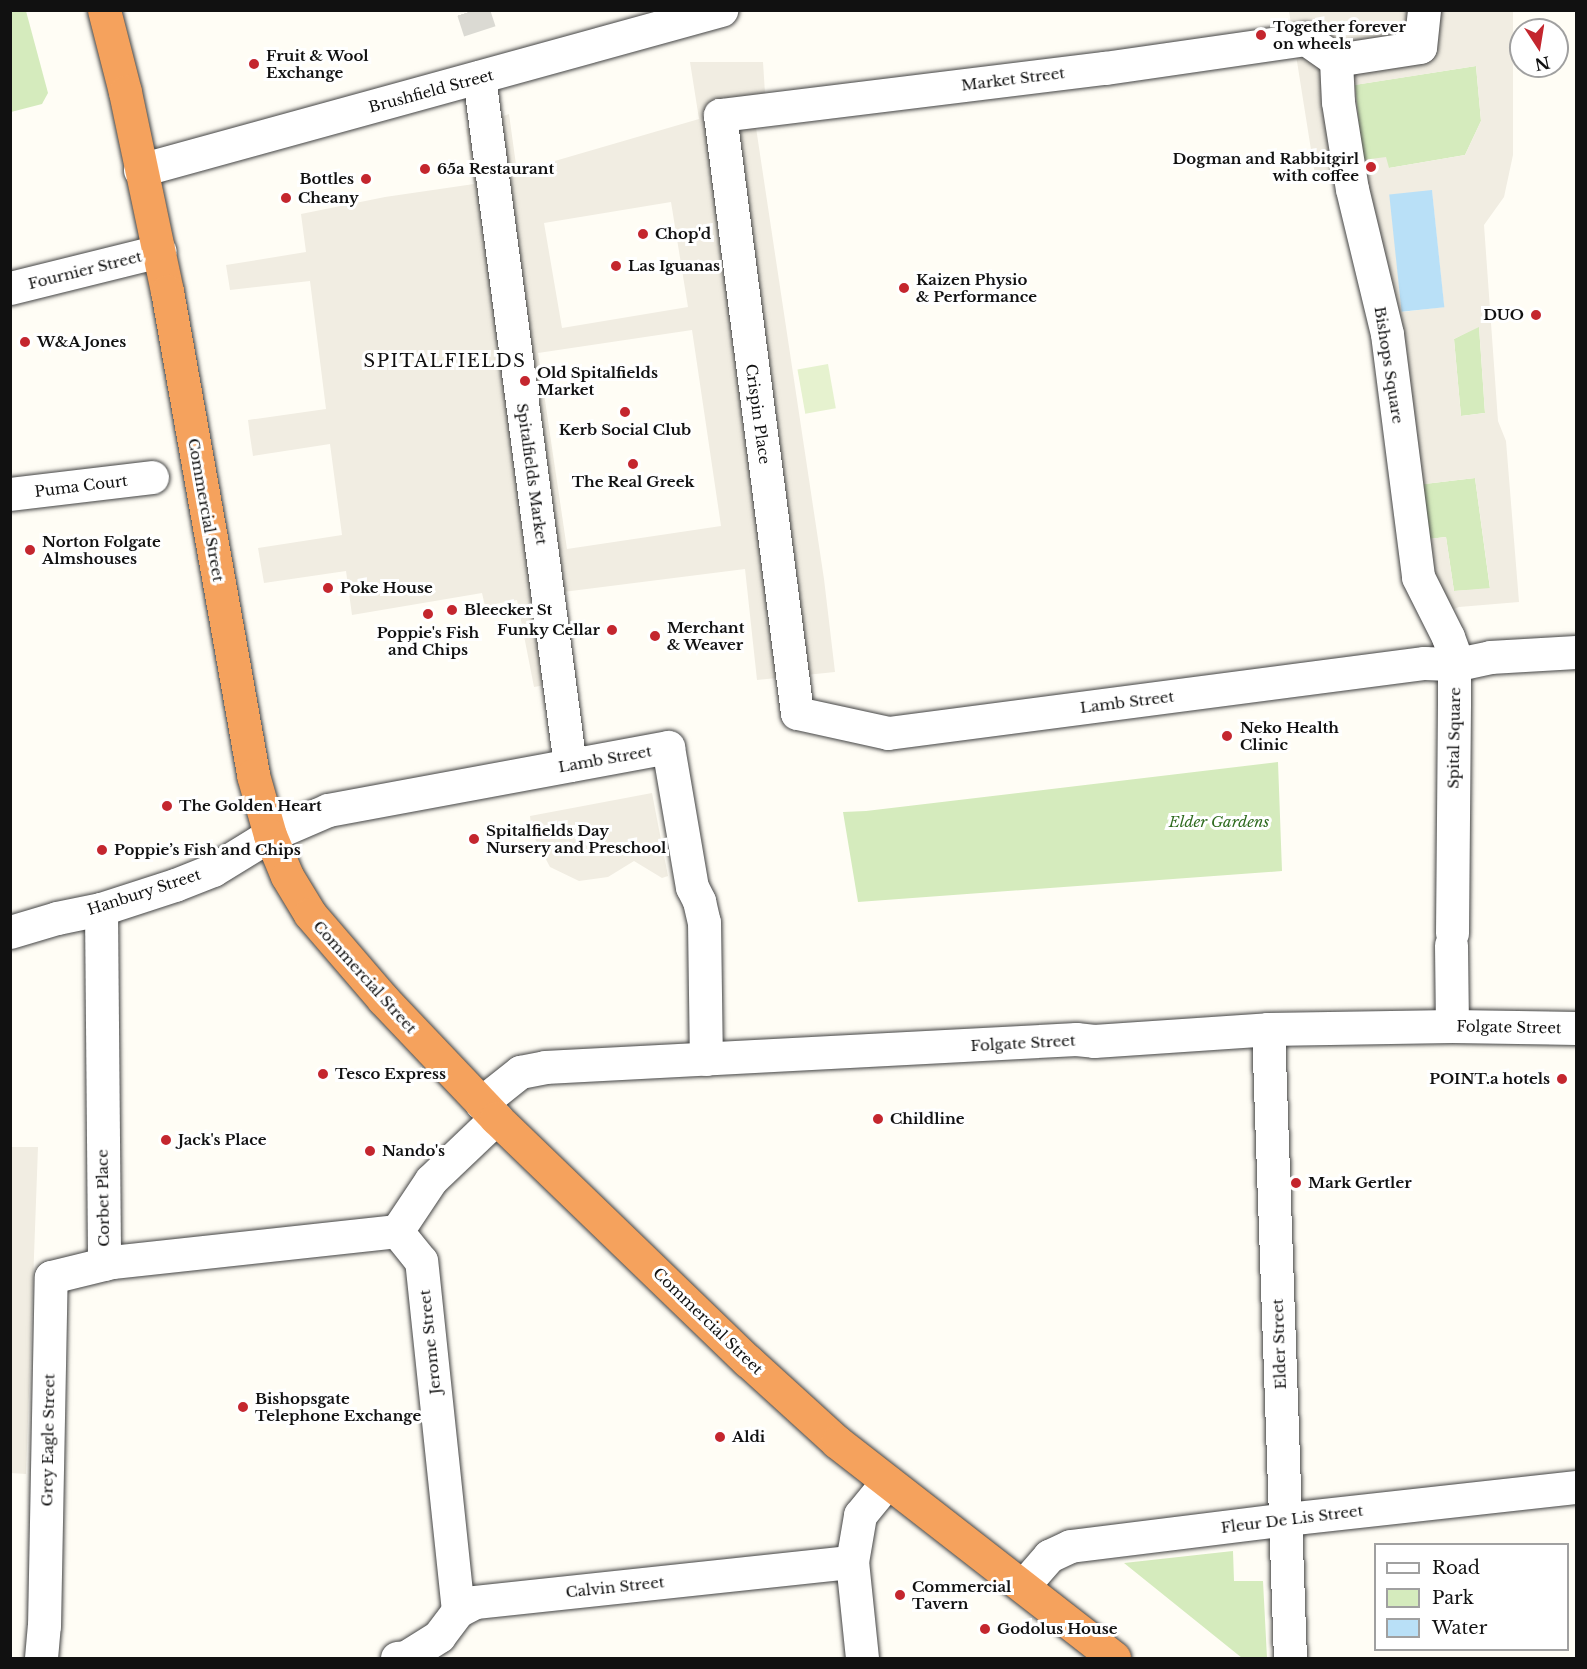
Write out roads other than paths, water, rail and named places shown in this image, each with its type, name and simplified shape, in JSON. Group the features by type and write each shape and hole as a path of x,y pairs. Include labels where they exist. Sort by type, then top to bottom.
{"highway":[{"name":"Commercial Street","path":"104,10 125,92 140,171 159,251 249,753 270,835 287,876 310,914 383,999 488,1110 748,1360 837,1442 1114,1659"}],"street":[{"name":"Brushfield Street","path":"140,171 722,10"},
{"path":"1336,60 1420,47 1424,10"},
{"name":"Market Street","path":"720,115 1104,68 1306,39 1336,60"},
{"name":"Bishops Square","path":"1336,60 1338,102 1352,189 1387,334 1418,577 1448,637 1458,664"},
{"name":"Spitalfields Market","path":"479,77 570,765"},
{"name":"Crispin Place","path":"720,115 797,713"},
{"name":"Fournier Street","path":"10,288 159,251"},
{"name":"Puma Court","path":"10,494 152,477"},
{"path":"1458,664 1490,657 1576,652"},
{"name":"Lamb Street","path":"797,713 888,733 1424,663 1458,664"},
{"name":"Spital Square","path":"1452,1026 1454,704 1455,675 1458,664"},
{"name":"Lamb Street","path":"270,835 328,810 668,747 692,887 699,901 704,922 706,1059"},
{"name":"Hanbury Street","path":"10,932 57,918 101,909 213,870 270,835"},
{"name":"Corbet Place","path":"101,909 104,1263 397,1231"},
{"name":"Folgate Street","path":"488,1110 520,1072 545,1067 1076,1039 1095,1041 1268,1029 1452,1026 1576,1028"},
{"name":"Elder Street","path":"1268,1029 1290,1659"},
{"path":"397,1231 431,1180 488,1110"},
{"name":"Jerome Street","path":"397,1231 421,1261 458,1611"},
{"name":"Grey Eagle Street","path":"41,1659 44,1626 51,1276 104,1263"},
{"path":"862,1659 852,1562 860,1515 886,1482"},
{"name":"Fleur De Lis Street","path":"1023,1586 1049,1556 1070,1546 1286,1519 1576,1487"},
{"name":"Calvin Street","path":"458,1611 475,1602 852,1562"},
{"path":"397,1659 406,1657 439,1636 458,1611"}],"water":[{"path":"1432,190 1444,307 1402,312 1389,194"}],"tunnel":[{"path":"473,10 480,31"}],"place":[{"name":"Together forever on wheels","path":"1261,35"},
{"name":"Fruit & Wool Exchange","path":"254,64"},
{"name":"Dogman and Rabbitgirl with coffee","path":"1371,167"},
{"name":"65a Restaurant","path":"425,169"},
{"name":"Bottles","path":"366,179"},
{"name":"Cheany","path":"286,198"},
{"name":"Chop'd","path":"643,234"},
{"name":"Las Iguanas","path":"616,266"},
{"name":"Kaizen Physio & Performance","path":"904,288"},
{"name":"DUO","path":"1536,315"},
{"name":"W&A Jones","path":"25,342"},
{"name":"Old Spitalfields Market","path":"525,381"},
{"name":"Kerb Social Club","path":"625,412"},
{"name":"The Real Greek","path":"633,464"},
{"name":"Norton Folgate Almshouses","path":"30,550"},
{"name":"Poke House","path":"328,588"},
{"name":"Bleecker St","path":"452,610"},
{"name":"Poppie's Fish and Chips","path":"428,614"},
{"name":"Funky Cellar","path":"612,630"},
{"name":"Merchant & Weaver","path":"655,636"},
{"name":"Neko Health Clinic","path":"1227,736"},
{"name":"The Golden Heart","path":"167,806"},
{"name":"Spitalfields Day Nursery and Preschool","path":"474,839"},
{"name":"Poppie’s Fish and Chips","path":"102,850"},
{"name":"Tesco Express","path":"323,1074"},
{"name":"POINT.a hotels","path":"1562,1079"},
{"name":"Childline","path":"878,1119"},
{"name":"Jack's Place","path":"166,1140"},
{"name":"Nando's","path":"370,1151"},
{"name":"Mark Gertler","path":"1296,1183"},
{"name":"Bishopsgate Telephone Exchange","path":"243,1407"},
{"name":"Aldi","path":"720,1437"},
{"name":"Commercial Tavern","path":"900,1595"},
{"name":"Godolus House","path":"985,1629"}],"district":[{"name":"SPITALFIELDS","path":"445,361"}],"park label":[{"name":"Elder Gardens","path":"1219,822"}]}
